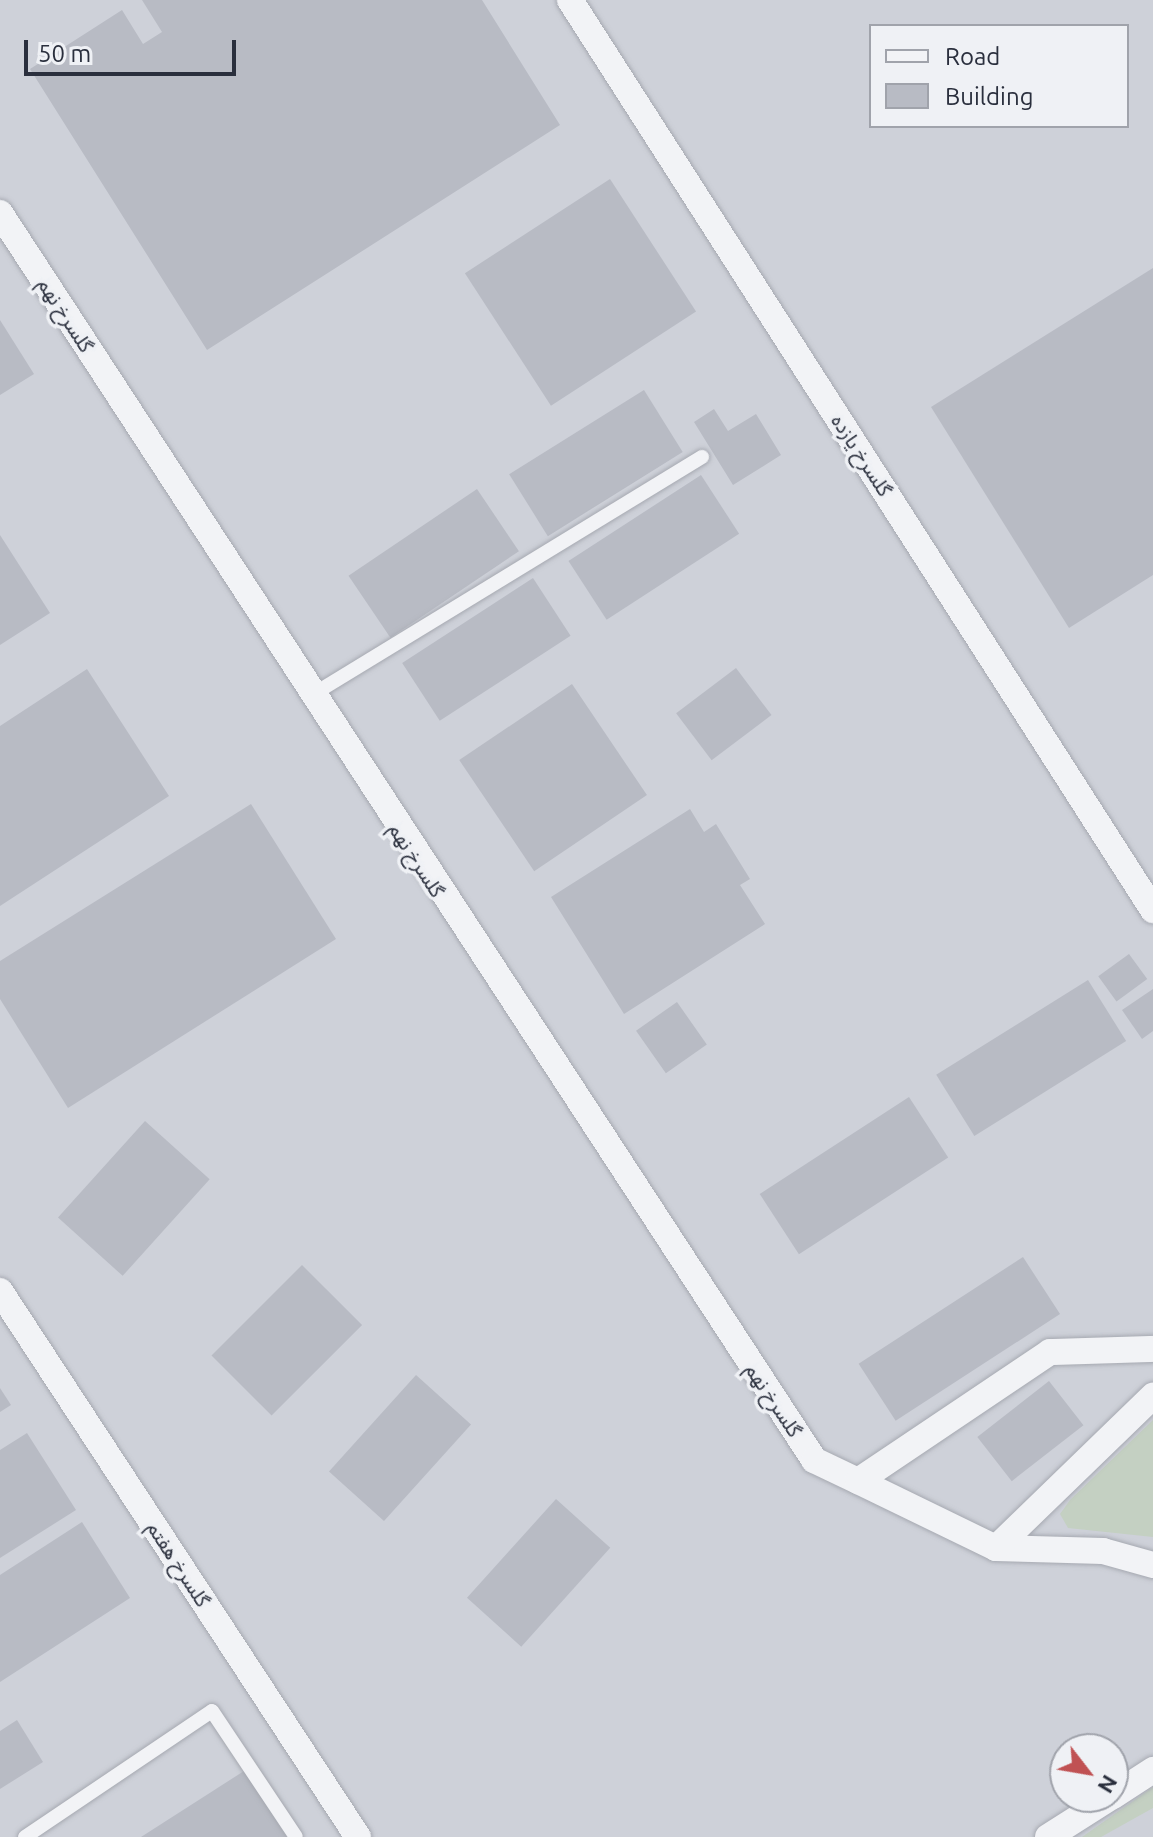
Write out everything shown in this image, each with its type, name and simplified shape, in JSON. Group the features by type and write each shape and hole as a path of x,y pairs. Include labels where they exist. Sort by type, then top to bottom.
{"street":[{"name":"گلسرخ یازده","path":"570,0 1153,910"},
{"name":"گلسرخ نهم","path":"0,213 814,1460 996,1548"},
{"name":"گلسرخ هفتم","path":"0,1291 358,1837"},
{"path":"858,1481 1050,1352 1153,1349"},
{"path":"996,1548 1153,1396"},
{"path":"996,1548 1103,1551 1153,1565"},
{"path":"1129,1785 1153,1770"},
{"path":"1048,1837 1085,1813"}],"lane":[{"path":"312,695 702,457"},
{"path":"25,1837 212,1711 296,1837"}],"shaded area":[{"path":"0,0 1153,0 1153,1837 0,1837"}],"green space":[{"path":"1153,1420 1153,1537 1068,1528 1060,1514 1070,1500"},
{"path":"1153,1787 1153,1808 1101,1837 1082,1837 1116,1813 1129,1813 1129,1804"}],"building":[{"path":"142,0 482,0 560,125 207,350 30,69 122,10 143,44 162,32"},
{"path":"610,179 696,312 551,406 465,273"},
{"path":"1153,268 1153,575 1069,628 931,407"},
{"path":"0,320 34,374 0,395"},
{"path":"644,390 683,452 548,536 509,474"},
{"path":"714,409 728,431 756,414 781,455 733,485 694,422"},
{"path":"701,475 739,534 607,620 568,561"},
{"path":"477,489 519,551 390,638 348,576"},
{"path":"0,535 50,613 0,645"},
{"path":"533,578 571,636 440,721 402,663"},
{"path":"736,668 772,715 712,760 676,713"},
{"path":"87,669 169,796 0,906 0,726"},
{"path":"572,684 647,795 534,871 459,760"},
{"path":"251,804 336,939 68,1108 0,999 0,961"},
{"path":"690,809 704,832 716,824 750,879 740,885 765,924 624,1014 551,897"},
{"path":"1129,954 1147,979 1116,1001 1098,976"},
{"path":"1088,980 1126,1041 974,1136 936,1075"},
{"path":"1153,989 1153,1031 1142,1039 1122,1010"},
{"path":"677,1002 707,1045 666,1073 636,1031"},
{"path":"909,1097 948,1157 799,1254 760,1194"},
{"path":"145,1121 210,1179 123,1276 58,1218"},
{"path":"1023,1257 1060,1314 896,1421 859,1364"},
{"path":"302,1265 362,1325 272,1416 211,1356"},
{"path":"416,1375 471,1425 384,1521 329,1472"},
{"path":"1049,1381 1083,1425 1012,1481 977,1437"},
{"path":"0,1388 11,1405 0,1412"},
{"path":"27,1433 76,1510 0,1558 0,1450"},
{"path":"556,1499 610,1548 521,1647 467,1598"},
{"path":"82,1522 130,1598 0,1682 0,1575"},
{"path":"17,1720 43,1762 0,1789 0,1731"},
{"path":"244,1771 287,1837 141,1837"}]}
